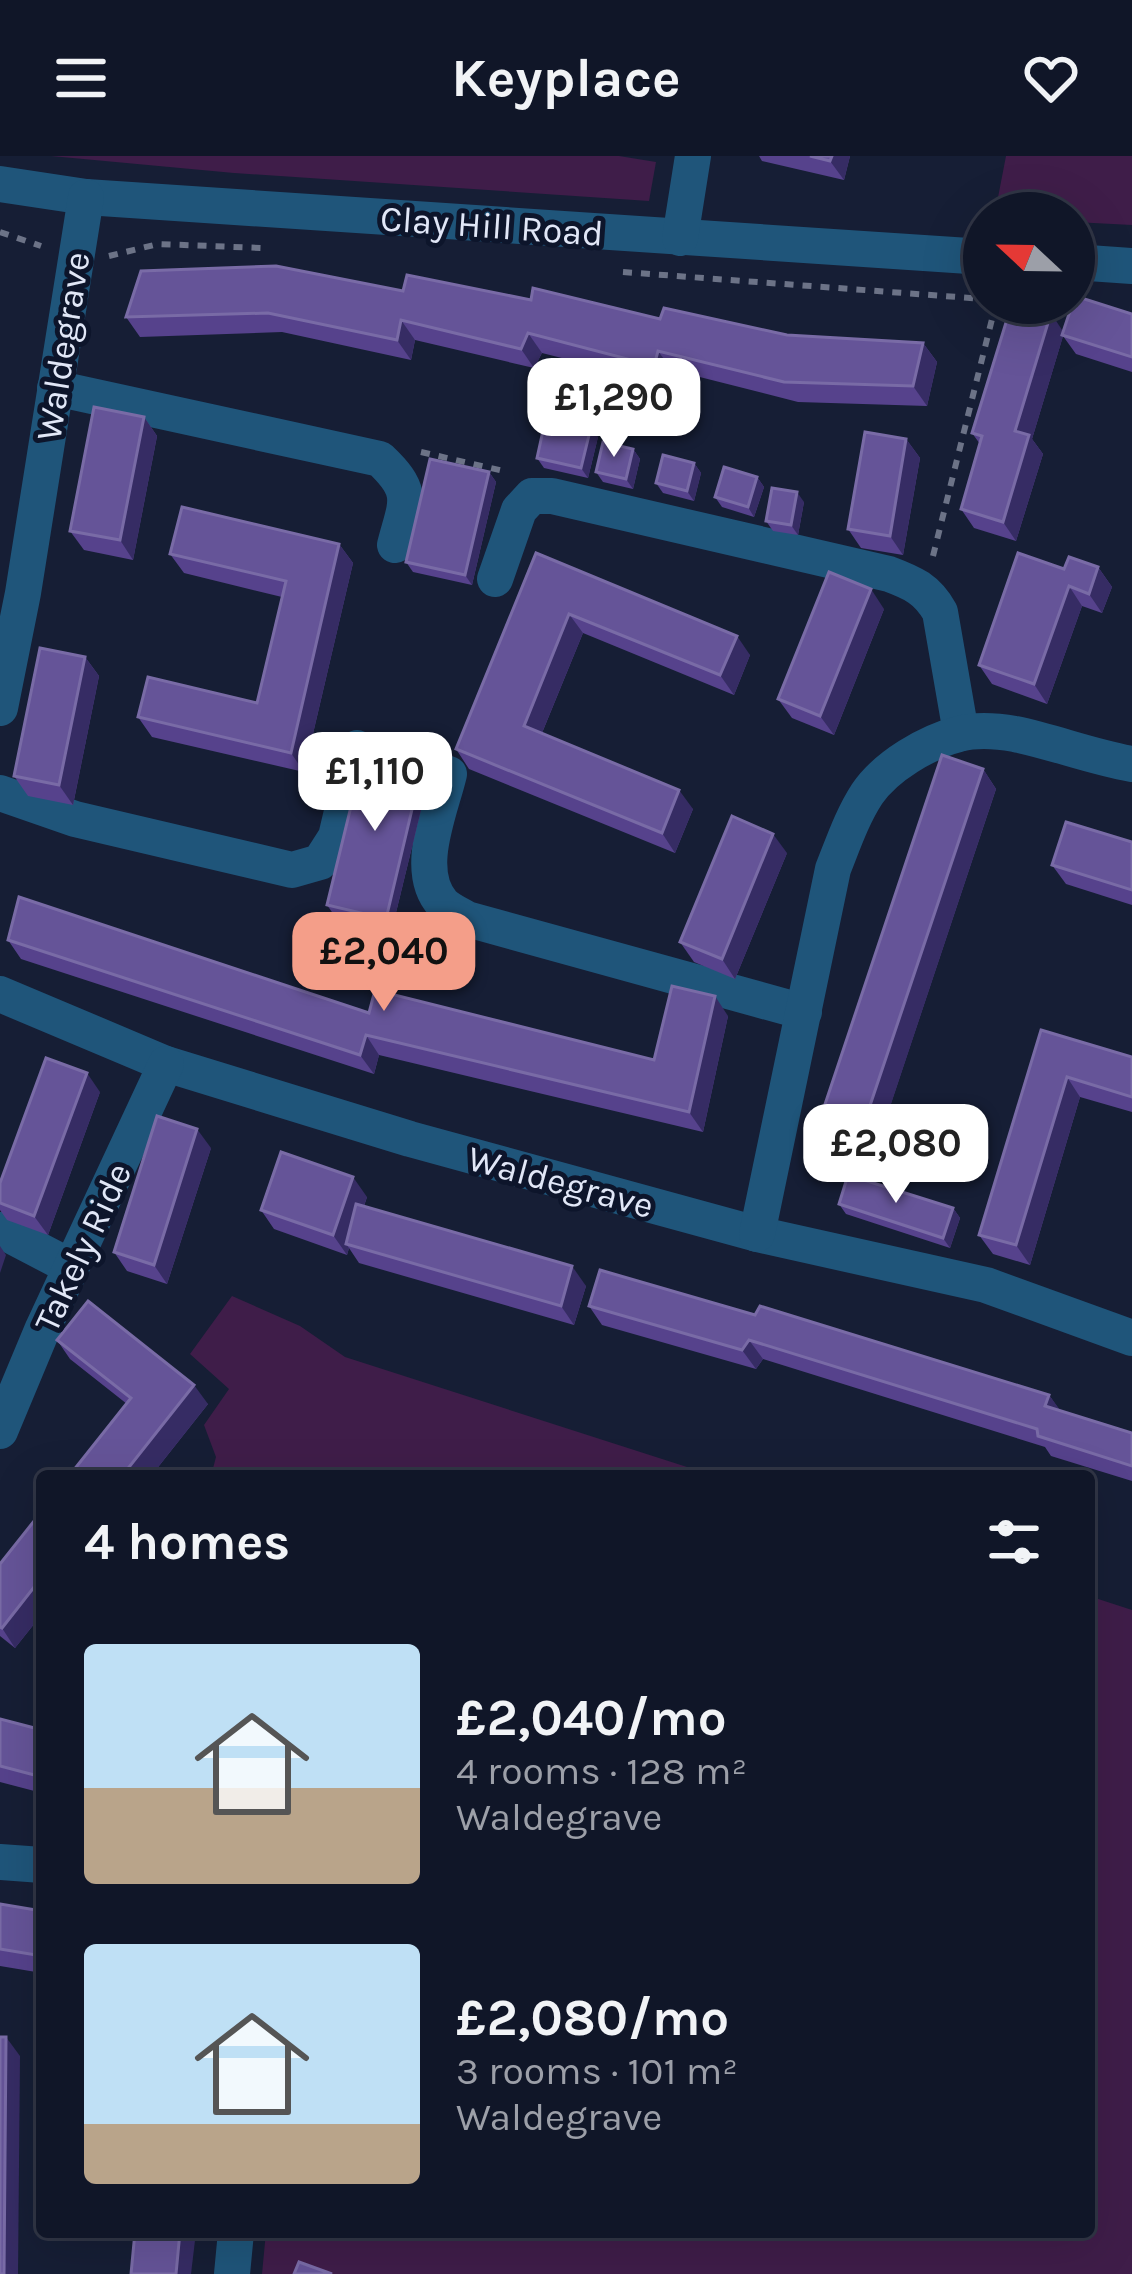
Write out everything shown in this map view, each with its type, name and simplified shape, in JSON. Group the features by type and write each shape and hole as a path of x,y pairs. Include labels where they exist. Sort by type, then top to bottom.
{"street":[{"path":"680,238 693,156"},
{"name":"Clay Hill Road","path":"0,184 86,197 963,256"},
{"name":"Waldegrave","path":"0,708 86,197"},
{"path":"1095,263 1132,266"},
{"path":"55,388 380,459 398,476 407,496 395,545"},
{"path":"495,579 519,510 532,496 552,496 889,574 918,585 940,612 961,733"},
{"path":"757,1234 833,869 869,791 905,759 961,733 1012,734 1132,764"},
{"path":"0,793 75,819 292,870 320,862 336,837 357,748"},
{"path":"448,774 428,859 433,888 445,906 467,919 804,1012"},
{"name":"Waldegrave","path":"0,994 166,1064 498,1165 757,1234 986,1285 1132,1338"},
{"name":"Takely Ride","path":"0,1431 166,1064"},
{"path":"0,1230 71,1267"},
{"path":"0,1862 36,1864"},
{"path":"232,2274 235,2238"}],"path":[{"path":"103,257 158,244 272,248"},
{"path":"612,272 963,297"},
{"path":"929,565 990,324"}],"shaded area":[{"path":"51,156 619,156 656,162 649,201"},
{"path":"1006,156 1132,156 1132,225 1095,223 1095,192 999,192"},
{"path":"232,1296 300,1326 345,1357 696,1470 213,1470 216,1457 204,1425 229,1389 190,1354"},
{"path":"1095,1598 1132,1610 1132,2274 262,2274 265,2238 1095,2238"}],"building":[{"path":"276,266 403,291 407,275 531,300 533,288 660,319 664,308 787,335 923,343 913,386 784,382 658,351 654,366 528,333 521,349 401,320 397,340 268,313 126,317 141,271"},
{"path":"1095,302 1132,314 1132,357 1062,335 1066,324 1095,324"},
{"path":"1006,324 1048,324 1015,431 1029,435 1003,522 961,509 982,436 972,433"},
{"path":"94,407 144,417 120,540 70,531"},
{"path":"546,417 591,427 581,468 537,458"},
{"path":"865,432 906,439 890,536 848,529"},
{"path":"603,442 633,449 626,479 596,472"},
{"path":"663,455 694,463 687,491 656,483"},
{"path":"430,459 489,472 465,575 406,562"},
{"path":"724,467 757,477 748,507 715,497"},
{"path":"772,488 797,492 791,525 766,521"},
{"path":"182,507 339,544 291,753 138,717 148,677 257,703 286,581 170,554"},
{"path":"536,553 737,636 720,675 569,614 524,726 679,790 662,833 456,749"},
{"path":"1018,553 1064,569 1069,557 1098,567 1089,594 1069,586 1034,684 979,665"},
{"path":"829,572 871,589 820,716 778,699"},
{"path":"40,648 85,657 59,785 14,776"},
{"path":"365,749 423,763 386,919 327,905"},
{"path":"942,755 983,769 849,1168 808,1155"},
{"path":"732,816 773,834 722,959 680,942"},
{"path":"1066,822 1132,842 1132,890 1052,865"},
{"path":"19,897 369,1013 375,990 654,1060 672,986 715,996 689,1112 366,1035 360,1055 8,940"},
{"path":"1041,1030 1132,1057 1132,1097 1067,1077 1016,1245 979,1235"},
{"path":"46,1058 87,1073 34,1216 0,1203 0,1183"},
{"path":"157,1116 197,1129 154,1265 114,1252"},
{"path":"281,1152 353,1177 333,1235 261,1210"},
{"path":"848,1175 953,1208 943,1238 839,1204"},
{"path":"356,1204 572,1266 561,1306 346,1244"},
{"path":"600,1270 755,1315 760,1306 1049,1395 1045,1406 1132,1433 1132,1466 1038,1436 1037,1429 749,1340 742,1350 589,1306"},
{"path":"88,1301 194,1385 127,1470 74,1470 131,1398 57,1340"},
{"path":"36,1519 36,1585 2,1628 0,1627 0,1564"},
{"path":"0,1719 36,1728 36,1775 0,1766"},
{"path":"0,1904 36,1910 36,1955 0,1949"},
{"path":"0,2037 6,2037 4,2274 0,2274"},
{"path":"134,2238 179,2238 176,2274 131,2274"},
{"path":"299,2262 332,2274 294,2274"}]}
